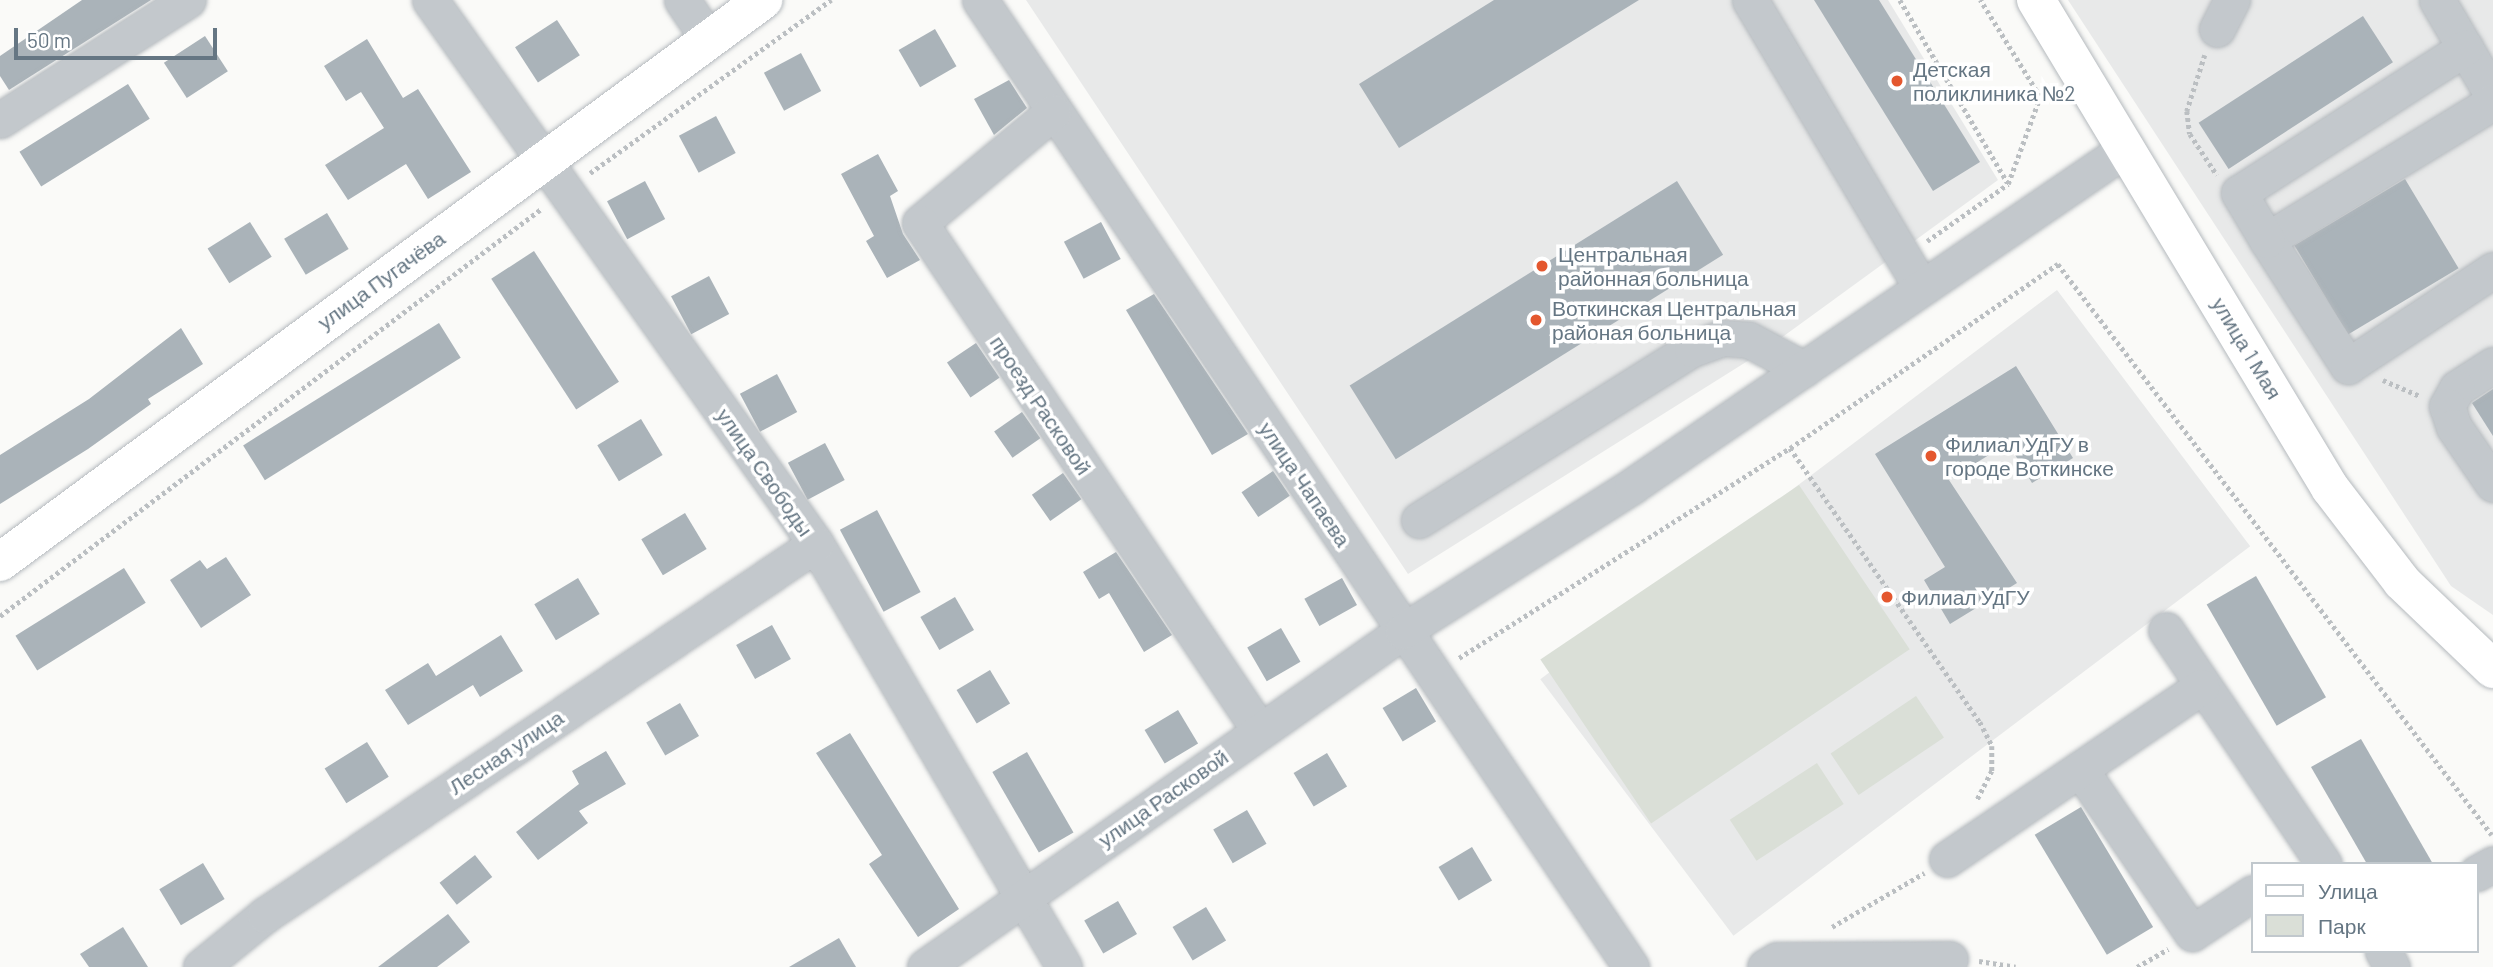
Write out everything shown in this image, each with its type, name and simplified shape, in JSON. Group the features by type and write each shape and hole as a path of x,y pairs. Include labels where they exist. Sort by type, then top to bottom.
{"main road":[{"name":"улица Пугачёва","path":"0,562 555,175 709,40 763,0"},
{"name":"улица 1 Мая","path":"2036,0 2330,488 2402,582 2493,669"}],"street":[{"path":"0,120 188,0"},
{"name":"улица Свободы","path":"430,0 816,544 1019,898 1064,967"},
{"path":"682,0 709,40"},
{"name":"улица Чапаева","path":"980,0 1631,967"},
{"path":"1750,0 1922,288"},
{"path":"2437,0 2493,96"},
{"path":"2465,48 2239,193 2348,366 2493,270"},
{"path":"2267,240 2493,102"},
{"name":"проезд Расковой","path":"1054,112 920,223 1260,731"},
{"name":"улица Расковой","path":"925,967 1019,898 1403,631 1804,369 2127,148"},
{"path":"1419,520 1692,349 1723,338 1749,340 1804,369"},
{"path":"2493,365 2457,388 2447,407 2493,484"},
{"name":"Лесная улица","path":"201,967 265,915 816,544"},
{"path":"2166,630 2313,860"},
{"path":"1947,859 2201,687"},
{"path":"2080,769 2192,933 2252,894"},
{"path":"1765,967 1777,960 1950,959"}],"path":[{"path":"0,616 555,175 831,0"},
{"path":"1900,0 2008,184"},
{"path":"1903,257 2008,184 2040,97 1980,0"},
{"path":"2225,15 2187,111 2203,156 2239,193"},
{"path":"1433,674 1790,448 2058,264 2493,835"},
{"path":"1790,448 1992,746 1992,771 1969,815"},
{"path":"1822,933 1947,859"},
{"path":"1950,959 2016,967"}],"shaded area":[{"name":"Центральная районная больница","path":"1026,0 1888,0 1998,180 1762,352 1408,574"},
{"path":"2068,0 2493,0 2493,615 2451,586"},
{"name":"Филиал УдГУ","path":"2057,290 2250,546 1733,936 1540,679"}],"green space":[{"path":"1799,485 1910,649 1651,824 1540,659"},
{"path":"1916,696 1944,737 1859,795 1831,754"},
{"path":"1817,763 1844,804 1756,861 1730,820"}],"building":[{"path":"82,0 151,0 9,90 0,76 0,56"},
{"path":"1494,0 1639,0 1399,148 1359,84"},
{"name":"Детская поликлиника №2","path":"1814,0 1879,0 1980,162 1933,191"},
{"path":"2363,16 2393,62 2229,169 2199,123"},
{"path":"557,20 580,55 538,82 515,47"},
{"path":"935,29 956,66 920,87 899,50"},
{"path":"205,36 228,71 187,98 164,63"},
{"path":"367,39 403,98 418,89 471,172 428,199 406,164 348,200 325,165 384,128 361,92 346,101 324,66"},
{"path":"801,53 821,91 784,111 764,73"},
{"path":"1009,80 1027,108 994,135 974,99"},
{"path":"128,84 150,119 41,187 19,152"},
{"path":"716,116 736,153 699,173 679,136"},
{"path":"878,154 898,191 890,196 903,234 920,260 887,278 866,241 874,236 841,174"},
{"path":"2405,179 2459,268 2348,335 2294,245"},
{"path":"645,181 665,219 627,239 607,201"},
{"name":"Воткинская Центральная районая больница","path":"1677,181 1723,255 1396,459 1350,386"},
{"path":"327,213 349,249 306,275 284,239"},
{"path":"250,222 272,257 229,283 208,248"},
{"path":"1101,222 1121,259 1084,279 1064,242"},
{"path":"534,251 619,382 576,410 491,279"},
{"path":"709,276 729,314 691,334 671,296"},
{"path":"1154,294 1248,434 1212,455 1126,310"},
{"path":"439,323 461,358 265,480 243,445"},
{"path":"181,328 203,364 148,399 151,404 88,449 0,504 0,455 89,399"},
{"path":"976,343 999,378 970,397 947,363"},
{"name":"Филиал УдГУ в городе Воткинске","path":"2016,366 2073,458 2032,483 2008,443 1949,480 2017,583 1950,624 1924,580 1945,567 1875,454"},
{"path":"777,374 797,412 760,432 740,394"},
{"path":"2493,389 2493,436 2472,403"},
{"path":"1022,412 1040,438 1013,458 994,432"},
{"path":"641,419 663,455 619,481 597,445"},
{"path":"825,443 845,480 808,500 788,463"},
{"path":"1273,471 1290,496 1258,517 1241,492"},
{"path":"1063,473 1081,499 1050,521 1032,495"},
{"path":"877,510 921,592 884,612 840,530"},
{"path":"685,513 707,549 663,575 641,539"},
{"path":"1116,552 1172,635 1144,652 1109,593 1099,599 1083,572"},
{"path":"226,557 251,595 201,628 170,580 200,560 207,569"},
{"path":"124,568 146,603 37,671 15,636"},
{"path":"2256,576 2326,697 2277,726 2207,605"},
{"path":"578,578 600,614 556,640 534,604"},
{"path":"1342,578 1357,605 1319,626 1304,599"},
{"path":"955,597 974,630 939,650 920,617"},
{"path":"772,625 791,659 755,679 736,645"},
{"path":"1281,628 1300,662 1267,681 1247,648"},
{"path":"501,635 523,671 480,697 473,685 408,725 385,690 428,663 436,676"},
{"path":"990,670 1010,703 977,724 957,690"},
{"path":"1416,688 1436,721 1403,742 1383,708"},
{"path":"680,703 699,736 665,755 646,722"},
{"path":"1178,710 1198,743 1165,764 1145,730"},
{"path":"850,733 959,909 918,937 869,864 882,855 816,753"},
{"path":"2361,739 2432,862 2366,862 2311,767"},
{"path":"367,742 389,777 346,803 325,768"},
{"path":"606,751 626,784 579,811 588,823 538,860 516,832 579,784 572,771"},
{"path":"1027,752 1074,833 1039,853 992,772"},
{"path":"1327,753 1347,786 1314,807 1294,773"},
{"path":"2081,807 2153,927 2107,955 2035,835"},
{"path":"1247,810 1266,844 1233,863 1213,829"},
{"path":"1472,847 1492,880 1459,901 1439,867"},
{"path":"475,855 492,877 457,905 440,883"},
{"path":"203,863 225,899 181,925 159,889"},
{"path":"1118,901 1137,934 1103,953 1084,920"},
{"path":"1206,907 1226,940 1193,961 1173,927"},
{"path":"448,914 470,942 437,967 378,967"},
{"path":"123,927 148,967 89,967 80,954"},
{"path":"839,938 856,967 789,967"}],"place":[{"name":"Детская поликлиника №2","path":"1897,81"},
{"name":"Центральная районная больница","path":"1542,266"},
{"name":"Воткинская Центральная районая больница","path":"1536,320"},
{"name":"Филиал УдГУ в городе Воткинске","path":"1931,456"},
{"name":"Филиал УдГУ","path":"1887,597"}]}
